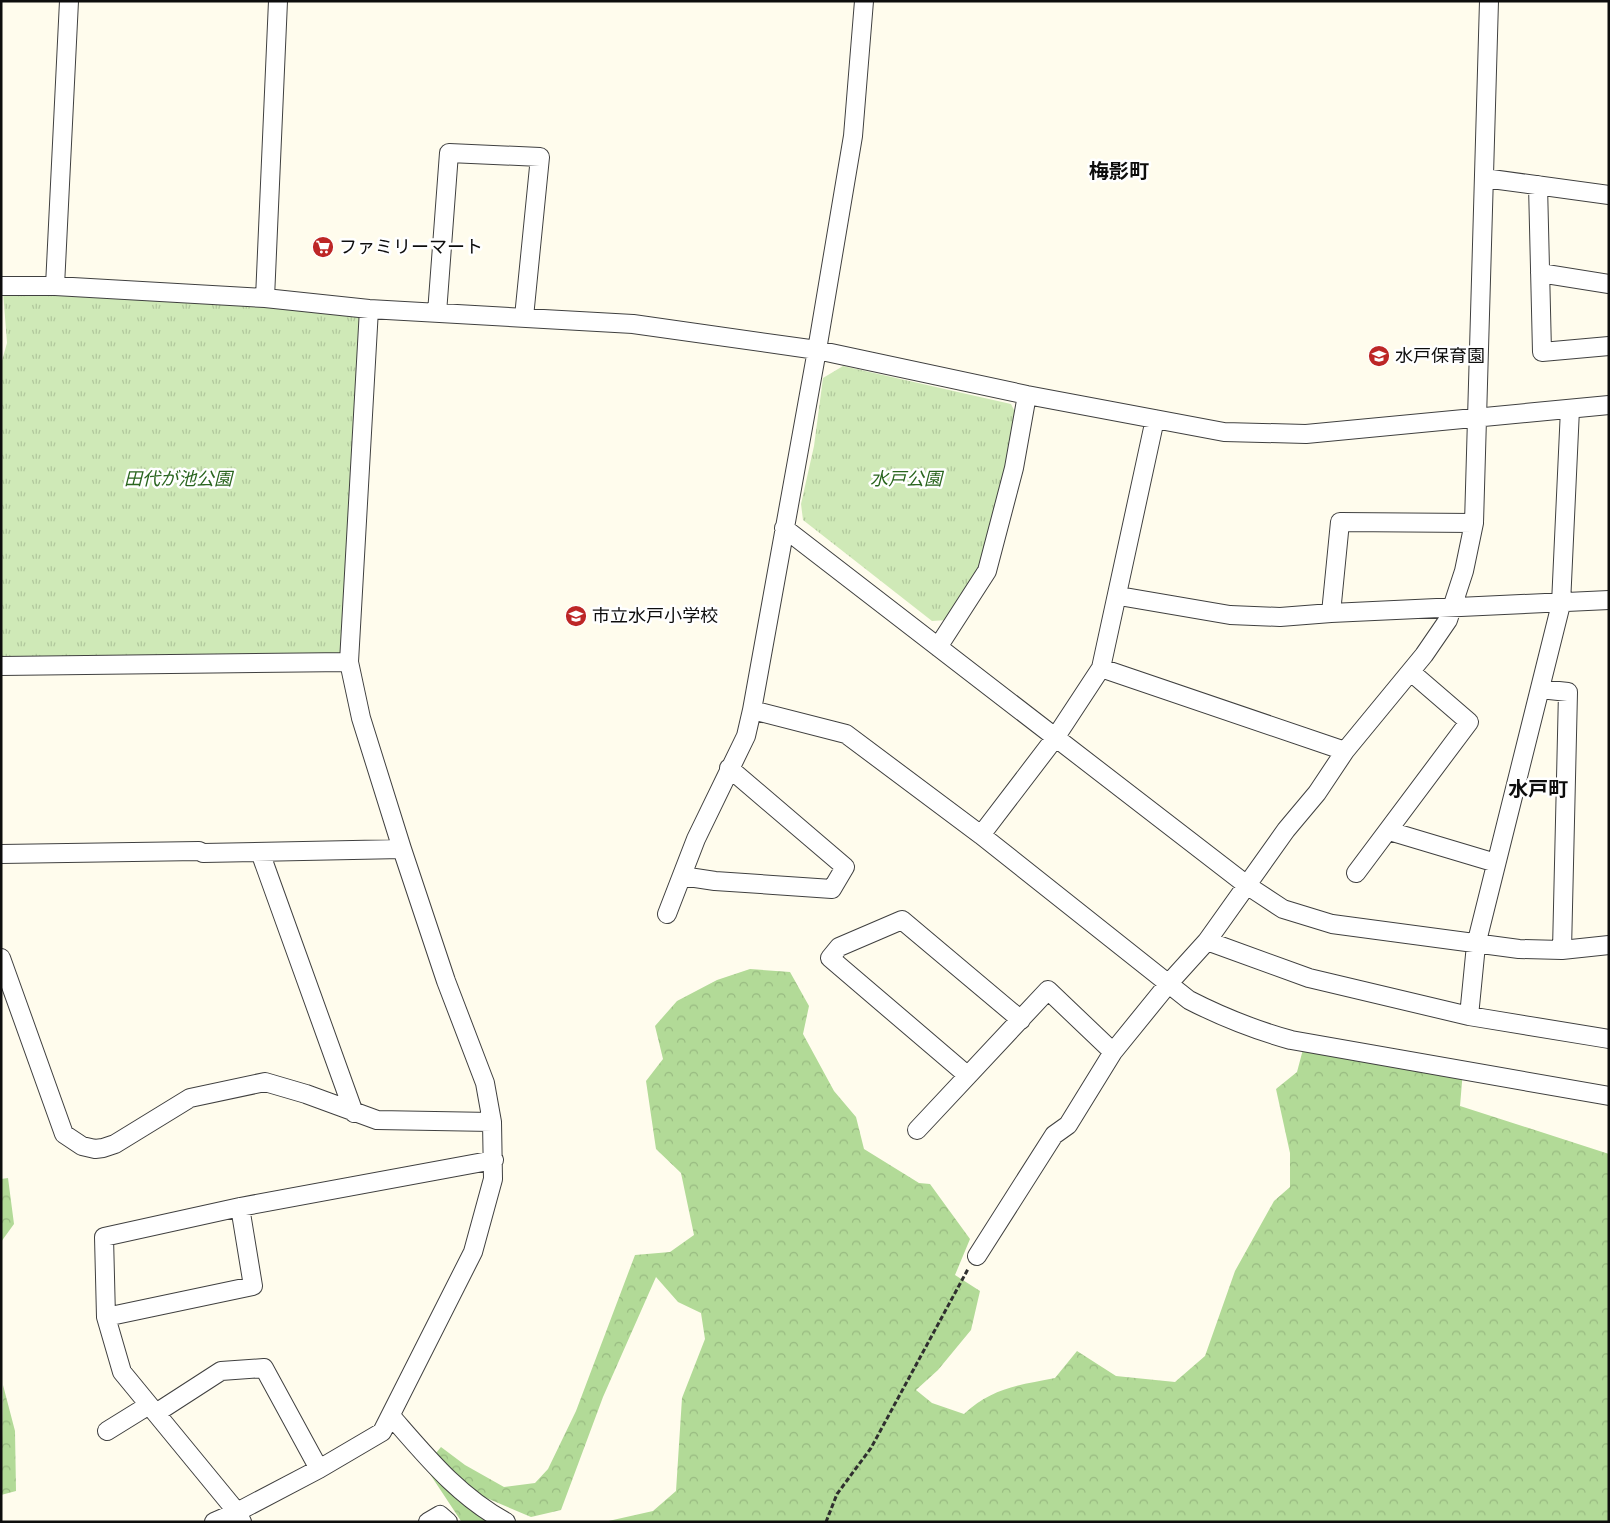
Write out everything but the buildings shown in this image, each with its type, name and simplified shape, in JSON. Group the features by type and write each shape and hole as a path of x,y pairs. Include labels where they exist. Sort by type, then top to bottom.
{"street":[{"path":"55,286 69,1"},
{"path":"265,298 278,1"},
{"path":"667,914 729,768 746,736 752,710 817,350 853,136 864,1"},
{"path":"977,1256 1054,1135 1068,1125 1113,1052 1169,983 1207,941 1345,751 1411,672 1448,620 1450,608 1464,571 1474,523 1489,1"},
{"path":"437,312 449,153 540,157 524,317"},
{"path":"1484,178 1609,195"},
{"path":"1538,185 1542,352 1609,346"},
{"path":"1540,273 1609,284"},
{"path":"1,286 55,286 265,298 368,309 633,324 817,350 1027,396 1224,432 1306,434 1478,416 1570,410 1609,405"},
{"path":"214,1522 240,1517 382,1432 473,1252 493,1179 492,1122 485,1083 446,981 402,849 361,718 349,662 368,309"},
{"path":"938,647 987,571 1014,468 1027,396"},
{"path":"1469,1016 1476,945 1561,604 1570,410"},
{"path":"981,835 1055,738 1101,668 1119,596 1155,419"},
{"path":"1331,613 1340,522 1474,523"},
{"path":"784,528 1248,886 1283,909 1332,924 1476,945 1562,950 1609,945"},
{"path":"1119,596 1230,615 1280,617 1331,613 1561,604 1609,600"},
{"path":"1,666 349,662"},
{"path":"1101,668 1345,751"},
{"path":"1356,873 1470,722 1411,672"},
{"path":"1540,689 1568,692 1562,950"},
{"path":"752,710 846,734 981,835 1189,1000 1217,1014 1252,1029 1291,1040 1609,1096"},
{"path":"682,876 715,881 832,889 845,867 729,768"},
{"path":"1389,831 1496,863"},
{"path":"1,854 402,849"},
{"path":"260,852 354,1113"},
{"path":"967,1076 830,958 839,947 902,920 1021,1020"},
{"path":"1207,941 1309,978 1469,1016 1609,1039"},
{"path":"1,958 64,1134 82,1146 95,1149 115,1144 190,1098 264,1082 306,1094 377,1120 492,1122"},
{"path":"917,1130 1048,990 1113,1052"},
{"path":"240,1517 122,1372 106,1317 104,1237 240,1207 494,1160"},
{"path":"106,1317 253,1286 240,1207"},
{"path":"108,1431 152,1409 220,1370 264,1368 319,1469"},
{"path":"391,1416 460,1491 483,1509 506,1522"},
{"path":"428,1522 440,1516 448,1522"}],"path":[{"path":"826,1522 837,1494 871,1448 977,1256"}],"green space":[{"name":"田代が池公園","path":"3,291 363,313 345,658 1,659 1,364 7,343"},
{"name":"水戸公園","path":"843,366 1011,404 1017,416 1008,466 981,568 947,620 932,621 803,520 801,504 814,446 823,378"},
{"path":"750,969 790,972 809,1006 803,1034 834,1091 856,1117 864,1149 919,1183 930,1184 970,1239 955,1275 980,1291 971,1330 938,1370 916,1390 932,1403 964,1414 985,1398 1006,1389 1055,1378 1077,1351 1116,1376 1175,1382 1205,1356 1235,1271 1274,1201 1290,1187 1290,1153 1276,1089 1297,1072 1306,1038 1463,1070 1460,1106 1609,1154 1609,1522 604,1522 653,1511 676,1491 682,1398 705,1339 701,1313 678,1302 656,1277 603,1397 561,1510 531,1517 477,1494 436,1453 441,1447 465,1465 504,1487 535,1483 548,1469 576,1411 635,1255 670,1252 694,1235 681,1173 656,1149 646,1081 663,1059 655,1026 677,1001 717,980"},
{"path":"8,1178 14,1224 1,1242 1,1179"},
{"path":"3,1385 15,1431 16,1491 1,1495"},
{"path":"420,1459 466,1506 494,1522 461,1521"}],"place":[{"name":"ファミリーマート","path":"323,247"},
{"name":"水戸保育園","path":"1379,356"},
{"name":"市立水戸小学校","path":"576,616"}],"district":[{"name":"梅影町","path":"1119,171"},
{"name":"水戸町","path":"1538,789"}]}
